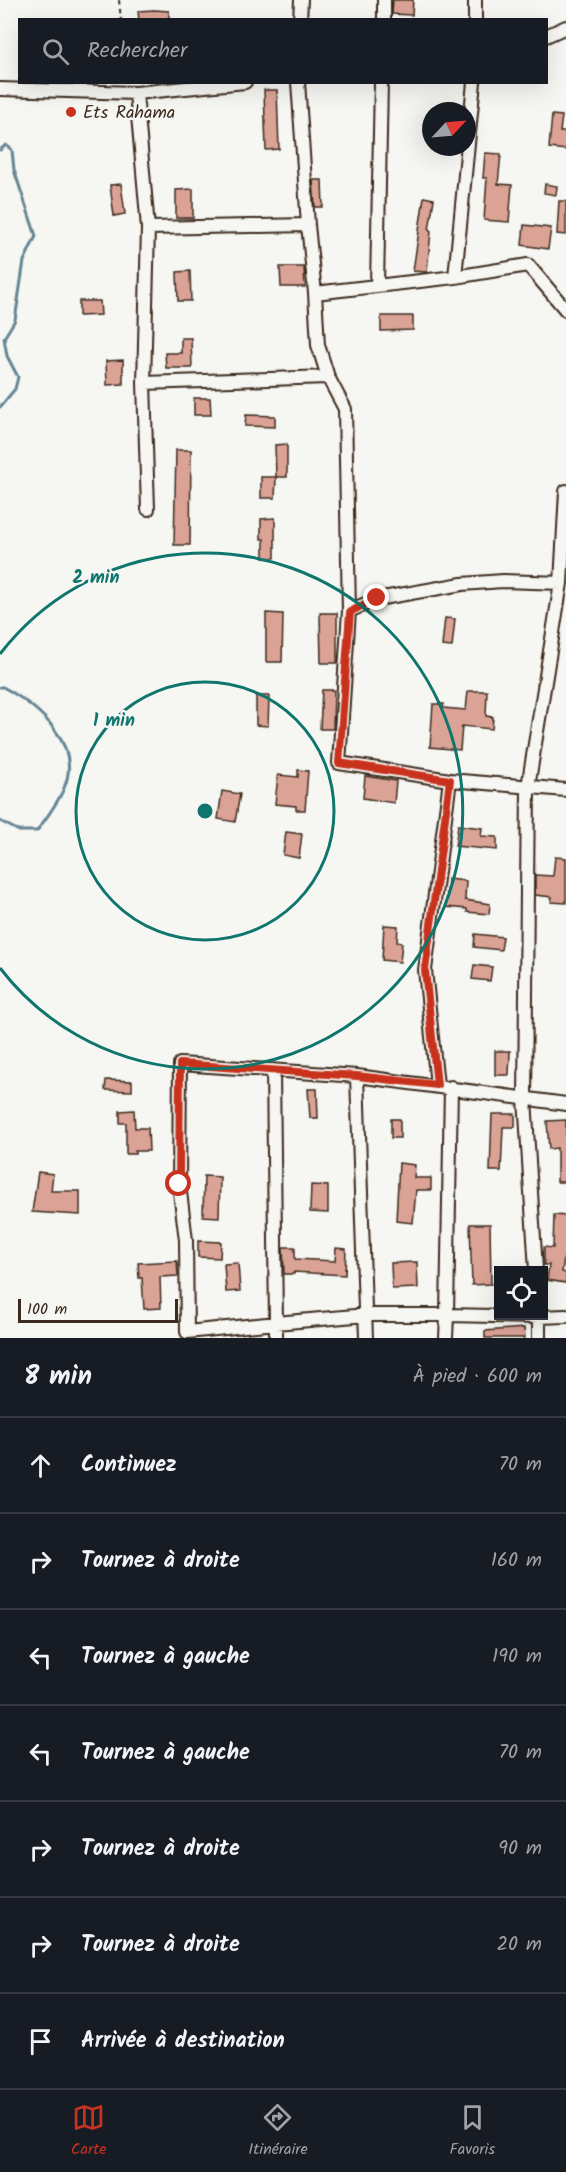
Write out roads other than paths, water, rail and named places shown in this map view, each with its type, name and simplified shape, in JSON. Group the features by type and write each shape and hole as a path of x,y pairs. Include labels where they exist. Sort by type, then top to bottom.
{"street":[{"path":"300,18 301,0"},
{"path":"384,0 384,18"},
{"path":"475,0 475,18"},
{"path":"548,35 566,27"},
{"path":"3,89 136,93 225,84"},
{"path":"297,84 318,345 328,376 345,409 350,612 339,763 450,780 566,790"},
{"path":"377,286 381,84"},
{"path":"455,277 474,84"},
{"path":"136,93 147,228 144,384 148,509"},
{"path":"147,228 308,225"},
{"path":"315,293 455,277 528,265 566,310"},
{"path":"144,384 328,376"},
{"path":"536,1266 525,1099 528,787 561,583 566,490"},
{"path":"350,612 377,598 462,584 503,580 561,583"},
{"path":"437,1085 425,970 450,780"},
{"path":"494,1316 366,1315 276,1323 187,1335 186,1240 179,1184 180,1064 357,1076 566,1104"},
{"path":"273,1070 276,1338"},
{"path":"357,1076 366,1338"},
{"path":"446,1338 451,1087"},
{"path":"548,1316 566,1316"},
{"path":"539,1320 539,1338"}],"waterway":[{"path":"0,150 6,145 12,150 14,170 36,236 24,261 15,320 4,338 7,356 18,377 15,389 0,407"},
{"path":"0,687 30,704 53,728 62,741 67,756 68,772 61,794 37,831 19,831 0,821"}],"place":[{"name":"Ets Rahama","path":"71,112"}]}
